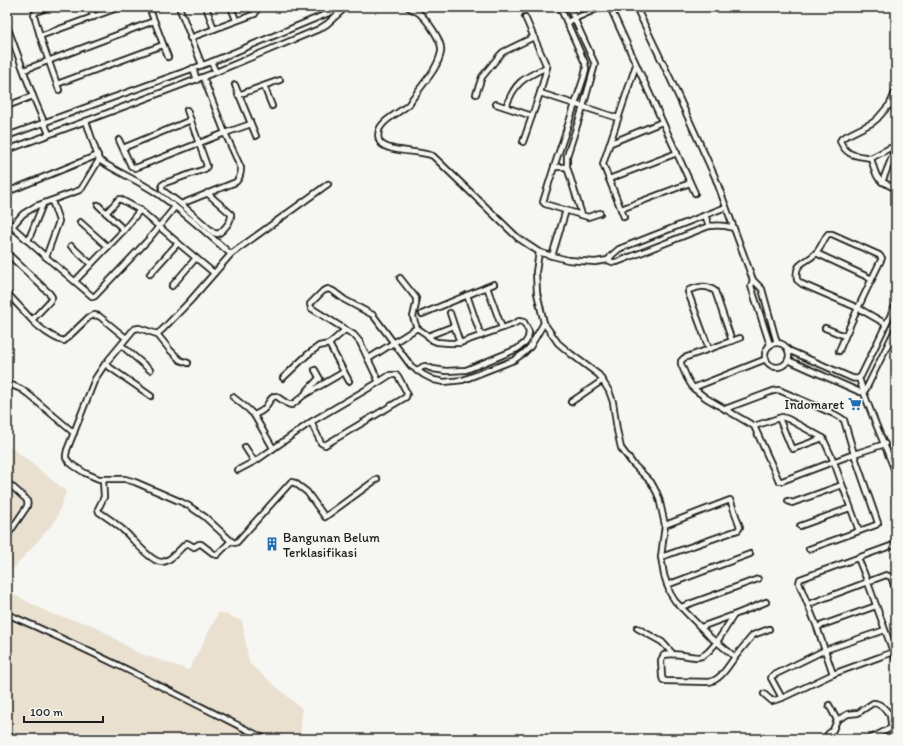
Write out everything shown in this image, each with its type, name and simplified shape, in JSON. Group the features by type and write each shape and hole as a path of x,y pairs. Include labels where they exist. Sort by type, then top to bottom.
{"street":[{"path":"49,7 36,12 34,17 59,90"},
{"path":"89,7 94,17"},
{"path":"40,36 120,7"},
{"path":"149,7 168,57"},
{"path":"178,7 202,65"},
{"path":"206,7 214,29"},
{"path":"231,7 236,20"},
{"path":"190,38 255,14 255,7"},
{"path":"7,136 211,62 346,7"},
{"path":"7,150 197,80 319,29 346,7"},
{"path":"408,7 419,14 434,31 442,51 435,69 411,101 403,109 382,124 379,131 380,142 389,147 404,151 426,153 433,156 518,238 539,252 568,260 596,262 608,260 617,262 709,226 720,225 733,228"},
{"path":"560,7 583,58 586,69 543,202 545,204 589,217 600,213"},
{"path":"569,7 595,64 567,156 567,167 582,215"},
{"path":"567,22 601,7"},
{"path":"610,7 695,193"},
{"path":"636,7 715,177 753,280 762,288 777,343"},
{"path":"523,142 540,93 547,67 525,17"},
{"path":"24,70 154,20"},
{"path":"7,26 49,134"},
{"path":"476,94 482,77 503,52 534,37"},
{"path":"57,84 163,45"},
{"path":"211,62 216,72"},
{"path":"624,218 603,164 636,65"},
{"path":"506,107 513,92 524,78 547,67"},
{"path":"193,68 197,80"},
{"path":"181,204 236,182 240,176 241,168 225,133 203,77"},
{"path":"238,95 280,80"},
{"path":"235,85 256,136"},
{"path":"264,86 272,106"},
{"path":"882,182 894,152 893,149 890,148 871,158 849,153 840,141 842,138 878,119 893,102 896,90"},
{"path":"540,93 618,118"},
{"path":"7,106 33,96"},
{"path":"893,102 896,110"},
{"path":"496,104 532,116"},
{"path":"187,110 207,167 165,183 162,190 181,204 214,234 218,234 232,216 207,193"},
{"path":"123,148 191,120"},
{"path":"86,121 98,157 110,167 143,184 175,207 231,254"},
{"path":"611,142 662,122"},
{"path":"119,140 131,166 136,168 251,124"},
{"path":"609,179 677,153"},
{"path":"7,192 98,157"},
{"path":"7,232 23,214 36,206 82,188 98,157"},
{"path":"871,158 877,178 896,189"},
{"path":"554,167 567,167"},
{"path":"620,209 690,183"},
{"path":"157,334 190,301 231,254 328,184"},
{"path":"106,213 119,199 140,210 214,273"},
{"path":"46,257 58,221 52,201"},
{"path":"28,241 43,204"},
{"path":"98,205 124,230"},
{"path":"7,222 92,296 95,296 159,227 175,207"},
{"path":"608,260 619,249 726,207"},
{"path":"75,281 124,230 140,210"},
{"path":"552,256 566,210"},
{"path":"705,215 709,226"},
{"path":"80,222 108,247"},
{"path":"839,350 858,308 882,258 832,234 828,234 816,253 799,267 796,273 797,280 858,308 886,324"},
{"path":"150,274 178,243"},
{"path":"71,246 91,264"},
{"path":"539,252 536,272 537,293 544,323 558,343 599,375 603,380 613,402 621,448 632,464 651,482 657,493 665,525 661,557 667,585 675,601 680,607 711,638 735,657"},
{"path":"7,253 52,296 50,301 32,320"},
{"path":"816,253 872,279"},
{"path":"172,286 196,258"},
{"path":"400,278 416,298 413,317 417,328 432,340 449,344 460,344 519,321 524,322 529,332 525,343 517,349 466,370 446,371 425,366 418,371"},
{"path":"753,280 751,286 770,345"},
{"path":"422,314 494,284"},
{"path":"709,349 688,292 699,286 708,287 714,291 732,341"},
{"path":"487,287 502,328"},
{"path":"379,382 360,342 354,335 311,308 310,304 323,291 328,289 333,291 345,300 373,315 411,366 434,380 444,382 462,380 514,360 530,347 544,323"},
{"path":"7,293 40,328 58,339 64,341 89,317 96,315 126,338"},
{"path":"467,295 481,336"},
{"path":"859,378 896,304"},
{"path":"450,313 460,344"},
{"path":"428,336 454,326"},
{"path":"188,363 180,360 157,334 137,328 134,329 105,364 94,381 67,450 66,458 74,466 92,476 103,480 125,480 135,482 184,503 205,517 233,543 237,542 291,482 295,483 307,492 325,517 377,479"},
{"path":"368,358 417,328"},
{"path":"825,328 845,336"},
{"path":"863,392 866,389 896,328"},
{"path":"283,378 307,355 319,346 329,344 345,330"},
{"path":"740,338 683,359 681,364 693,388 706,398 754,426 779,481 885,444"},
{"path":"788,350 788,360 784,364 774,366 769,364 766,360 766,349 770,345 777,343 785,346 788,350 852,378 859,378"},
{"path":"329,344 349,381"},
{"path":"121,345 150,370"},
{"path":"874,349 884,353"},
{"path":"693,388 766,360"},
{"path":"788,360 863,392"},
{"path":"105,364 152,396"},
{"path":"315,370 322,385"},
{"path":"254,416 264,409 274,396 288,404 292,404 304,395 344,372"},
{"path":"238,470 254,461 311,422 390,375 398,376 407,393 406,397 324,445 321,443 311,422"},
{"path":"304,395 319,378"},
{"path":"859,378 863,392 896,474"},
{"path":"571,402 603,380"},
{"path":"7,383 28,394 74,433"},
{"path":"725,409 773,391 782,391 843,419 878,523 809,549"},
{"path":"896,393 896,398"},
{"path":"232,397 248,409 254,416 273,448"},
{"path":"754,426 782,417 823,438 834,462 859,531"},
{"path":"779,418 791,447 794,449 823,438"},
{"path":"245,447 254,461"},
{"path":"889,455 896,453"},
{"path":"103,480 104,497 98,509 99,512 122,529 140,548 158,562 163,562 170,559 187,543 194,547 201,544 217,556 230,541"},
{"path":"7,482 28,501 26,508 7,536"},
{"path":"788,501 792,503 842,485"},
{"path":"661,557 738,530 740,526 730,500 665,525"},
{"path":"800,526 850,508"},
{"path":"833,674 809,604 799,583 800,579 896,544"},
{"path":"667,585 750,554"},
{"path":"858,558 896,660"},
{"path":"809,604 886,576 891,577 896,590"},
{"path":"680,607 758,579"},
{"path":"701,627 766,602"},
{"path":"817,627 876,606"},
{"path":"7,614 140,676 265,739"},
{"path":"734,615 717,642 706,654 699,657 673,654 664,655 661,658 663,680 714,682 720,677 753,635 769,629"},
{"path":"637,628 662,642 673,654"},
{"path":"782,698 771,677 824,650 885,630"},
{"path":"764,694 772,701 782,698 833,674 894,652"},
{"path":"828,734 833,730 837,720 850,714 858,713 873,703 876,703 890,715 891,726 890,728 869,739"},
{"path":"829,705 837,720"},
{"path":"890,715 896,714"}],"shaded area":[{"path":"7,444 66,491 56,520 7,576"},
{"path":"7,591 51,614 93,625 138,653 189,670 219,612 242,621 249,663 302,709 300,739 7,739"}],"place":[{"name":"Indomaret","path":"855,404"},
{"name":"Bangunan Belum Terklasifikasi","path":"272,544"}]}
